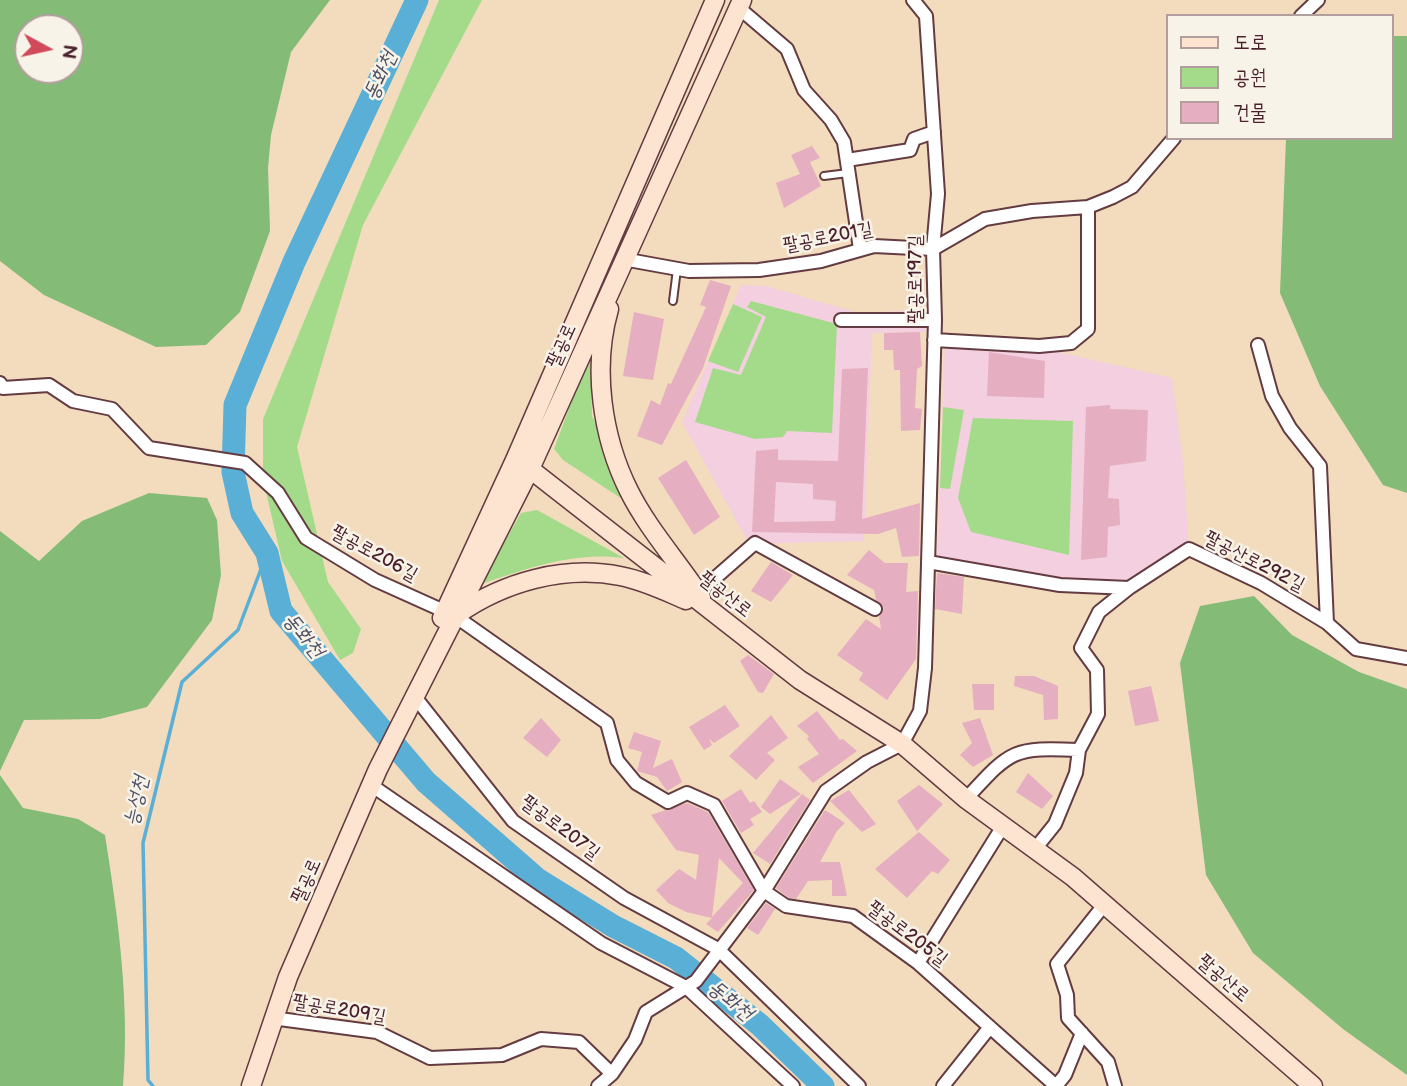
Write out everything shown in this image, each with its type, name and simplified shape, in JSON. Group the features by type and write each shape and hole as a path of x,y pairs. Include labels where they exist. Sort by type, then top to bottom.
{"main road":[{"name":"팔공로","path":"522,465 715,0"},
{"name":"팔공로","path":"251,1086 272,1018 375,777 415,697 449,614 623,259 740,4"},
{"path":"623,259 605,323 601,382 612,450 629,492 709,609"},
{"name":"팔공산로","path":"522,465 800,680 902,744 966,799 1035,849 1104,905 1312,1086"},
{"path":"449,614 510,584 574,574 622,576 709,609"}],"street":[{"name":"팔공로197길","path":"902,744 920,711 925,668 935,320 933,249 938,194 926,16 913,0"},
{"path":"1303,14 1318,0"},
{"name":"팔공로","path":"740,4 787,49 804,90 831,120 844,142 860,232 860,249"},
{"path":"847,166 910,150 914,139 934,132"},
{"path":"933,249 985,219 1032,211 1088,208 1132,187 1172,140"},
{"path":"934,340 1039,346 1071,343 1088,330 1088,208"},
{"name":"팔공로201길","path":"623,259 677,269 759,270 821,261 874,246 933,249"},
{"path":"841,320 935,320"},
{"path":"1258,345 1272,396 1290,428 1321,466 1326,623"},
{"name":"팔공로206길","path":"0,383 3,388 50,385 73,401 112,409 149,448 245,463 278,493 306,538 375,580 449,614"},
{"path":"698,593 755,544 875,608"},
{"name":"팔공산로292길","path":"1035,849 1055,824 1076,773 1079,750 1098,715 1097,670 1081,648 1099,612 1129,588 1189,550 1261,583 1326,623 1356,649 1407,658"},
{"path":"928,562 1060,585 1129,588"},
{"path":"449,614 607,723 617,760 636,783 668,802 687,793 714,805 764,891"},
{"name":"팔공로207길","path":"415,697 513,821 624,898 717,952 859,1086"},
{"path":"598,1086 612,1074 635,1040 646,1012 691,984 717,952 764,891 826,792 867,762 902,744"},
{"path":"966,799 1003,759 1033,748 1079,750"},
{"path":"375,777 601,943 691,984 793,1086"},
{"path":"918,963 1003,826"},
{"name":"팔공로205길","path":"764,891 786,906 853,916 918,963 1056,1086"},
{"path":"1104,905 1057,964 1068,995 1068,1018 1108,1062 1115,1086"},
{"name":"팔공로209길","path":"272,1018 377,1032 430,1058 502,1055 541,1039 579,1042 612,1074"},
{"path":"943,1086 990,1027"},
{"path":"1056,1086 1065,1075 1082,1033"}],"lane":[{"path":"824,176 847,166"},
{"path":"673,301 677,269"}],"shaded area":[{"path":"741,285 766,286 858,313 925,310 925,332 872,333 864,541 749,544 682,422"},
{"path":"945,340 1058,352 1172,378 1183,461 1189,549 1129,588 938,565 937,572"}],"green space":[{"path":"0,0 330,0 291,52 271,135 268,168 270,231 240,312 206,345 156,347 44,295 0,261"},
{"path":"439,0 482,0 363,225 297,447 328,582 361,629 353,653 340,660 282,561 263,479 263,419"},
{"path":"1393,36 1407,36 1407,493 1383,485 1320,386 1280,293 1286,140 1393,140"},
{"path":"751,301 837,324 832,433 787,431 783,437 755,439 695,422 713,368 741,375 766,317 747,307"},
{"path":"733,304 762,317 738,372 708,361"},
{"path":"590,352 592,416 621,472 622,499 563,460 554,449"},
{"path":"943,407 964,410 950,489 940,488"},
{"path":"973,418 1073,421 1069,555 971,532 958,498"},
{"path":"149,493 207,498 217,520 221,575 212,620 147,707 100,719 24,720 0,771 0,531 39,561 82,521"},
{"path":"537,510 624,558 605,556 551,562 481,584 521,513"},
{"path":"1254,596 1292,635 1359,672 1407,689 1407,1075 1343,1029 1253,953 1206,875 1180,663 1200,606"},
{"path":"0,775 23,808 78,819 105,835 124,992 123,1086 0,1086"}],"building":[{"path":"812,146 820,158 810,162 821,186 784,208 776,183 800,174 791,155"},
{"path":"710,280 731,286 703,368 662,445 637,436 651,400 660,405 668,383 671,384 706,307 700,305"},
{"path":"634,312 664,319 653,380 623,376"},
{"path":"920,332 922,366 917,369 915,408 922,409 920,430 901,431 900,370 894,370 893,350 884,350 884,333"},
{"path":"989,352 1045,361 1044,398 987,396"},
{"path":"868,368 862,519 920,503 919,556 902,557 896,528 878,534 752,532 756,451 778,449 778,460 838,461 842,369","holes":["776,482 813,484 813,499 836,501 835,521 774,522"]},
{"path":"1110,405 1110,409 1148,410 1146,461 1110,466 1108,498 1119,499 1120,525 1108,527 1107,557 1081,560 1086,407"},
{"path":"686,460 720,517 694,535 658,478"},
{"path":"869,550 885,563 908,563 906,592 918,591 916,659 887,700 859,680 863,673 837,655 866,619 881,629 879,617 884,608 876,600 874,590 847,575"},
{"path":"771,562 793,575 771,602 751,591"},
{"path":"937,573 964,577 962,614 935,609"},
{"path":"748,655 774,674 763,693 758,692 740,661"},
{"path":"1015,676 1034,676 1058,686 1058,719 1044,720 1043,695 1014,686"},
{"path":"972,684 994,684 994,710 974,710"},
{"path":"1151,686 1159,721 1135,726 1128,691"},
{"path":"725,705 740,726 714,743 709,739 712,745 704,750 689,727"},
{"path":"817,711 840,740 843,739 857,751 813,783 798,767 819,754 807,739 809,736 797,726"},
{"path":"771,715 788,738 767,753 775,760 756,780 729,756"},
{"path":"541,718 561,740 547,757 523,738"},
{"path":"980,718 993,755 973,767 960,755 972,743 962,723"},
{"path":"634,732 661,741 653,768 672,759 682,782 667,791 657,777 637,771 642,752 628,748"},
{"path":"1028,773 1053,796 1042,809 1016,792"},
{"path":"780,779 801,794 770,814 761,807"},
{"path":"919,785 943,804 917,831 897,801"},
{"path":"741,789 750,803 754,801 762,812 750,819 754,825 741,833 722,801"},
{"path":"849,790 876,824 862,832 830,801"},
{"path":"802,794 810,800 770,864 753,853"},
{"path":"687,803 708,812 754,890 718,932 706,924 712,918 686,912 668,903 656,890 679,869 696,880 699,855 676,850 651,815","holes":["719,858 743,883 712,917"]},
{"path":"825,810 845,823 837,831 820,862 840,862 847,896 832,896 832,880 808,881 796,899 789,898 776,888"},
{"path":"919,832 950,860 938,874 932,871 907,898 875,869"},
{"path":"766,903 775,909 758,935 747,928"}],"waterway":[{"name":"동화천","path":"417,0 294,262 235,405 233,472 242,513 267,553 281,611 426,782 537,879 613,926 676,958 760,1025 823,1086"},
{"name":"능성천","path":"153,1086 148,1080 143,843 182,682 238,630 267,553"}]}
